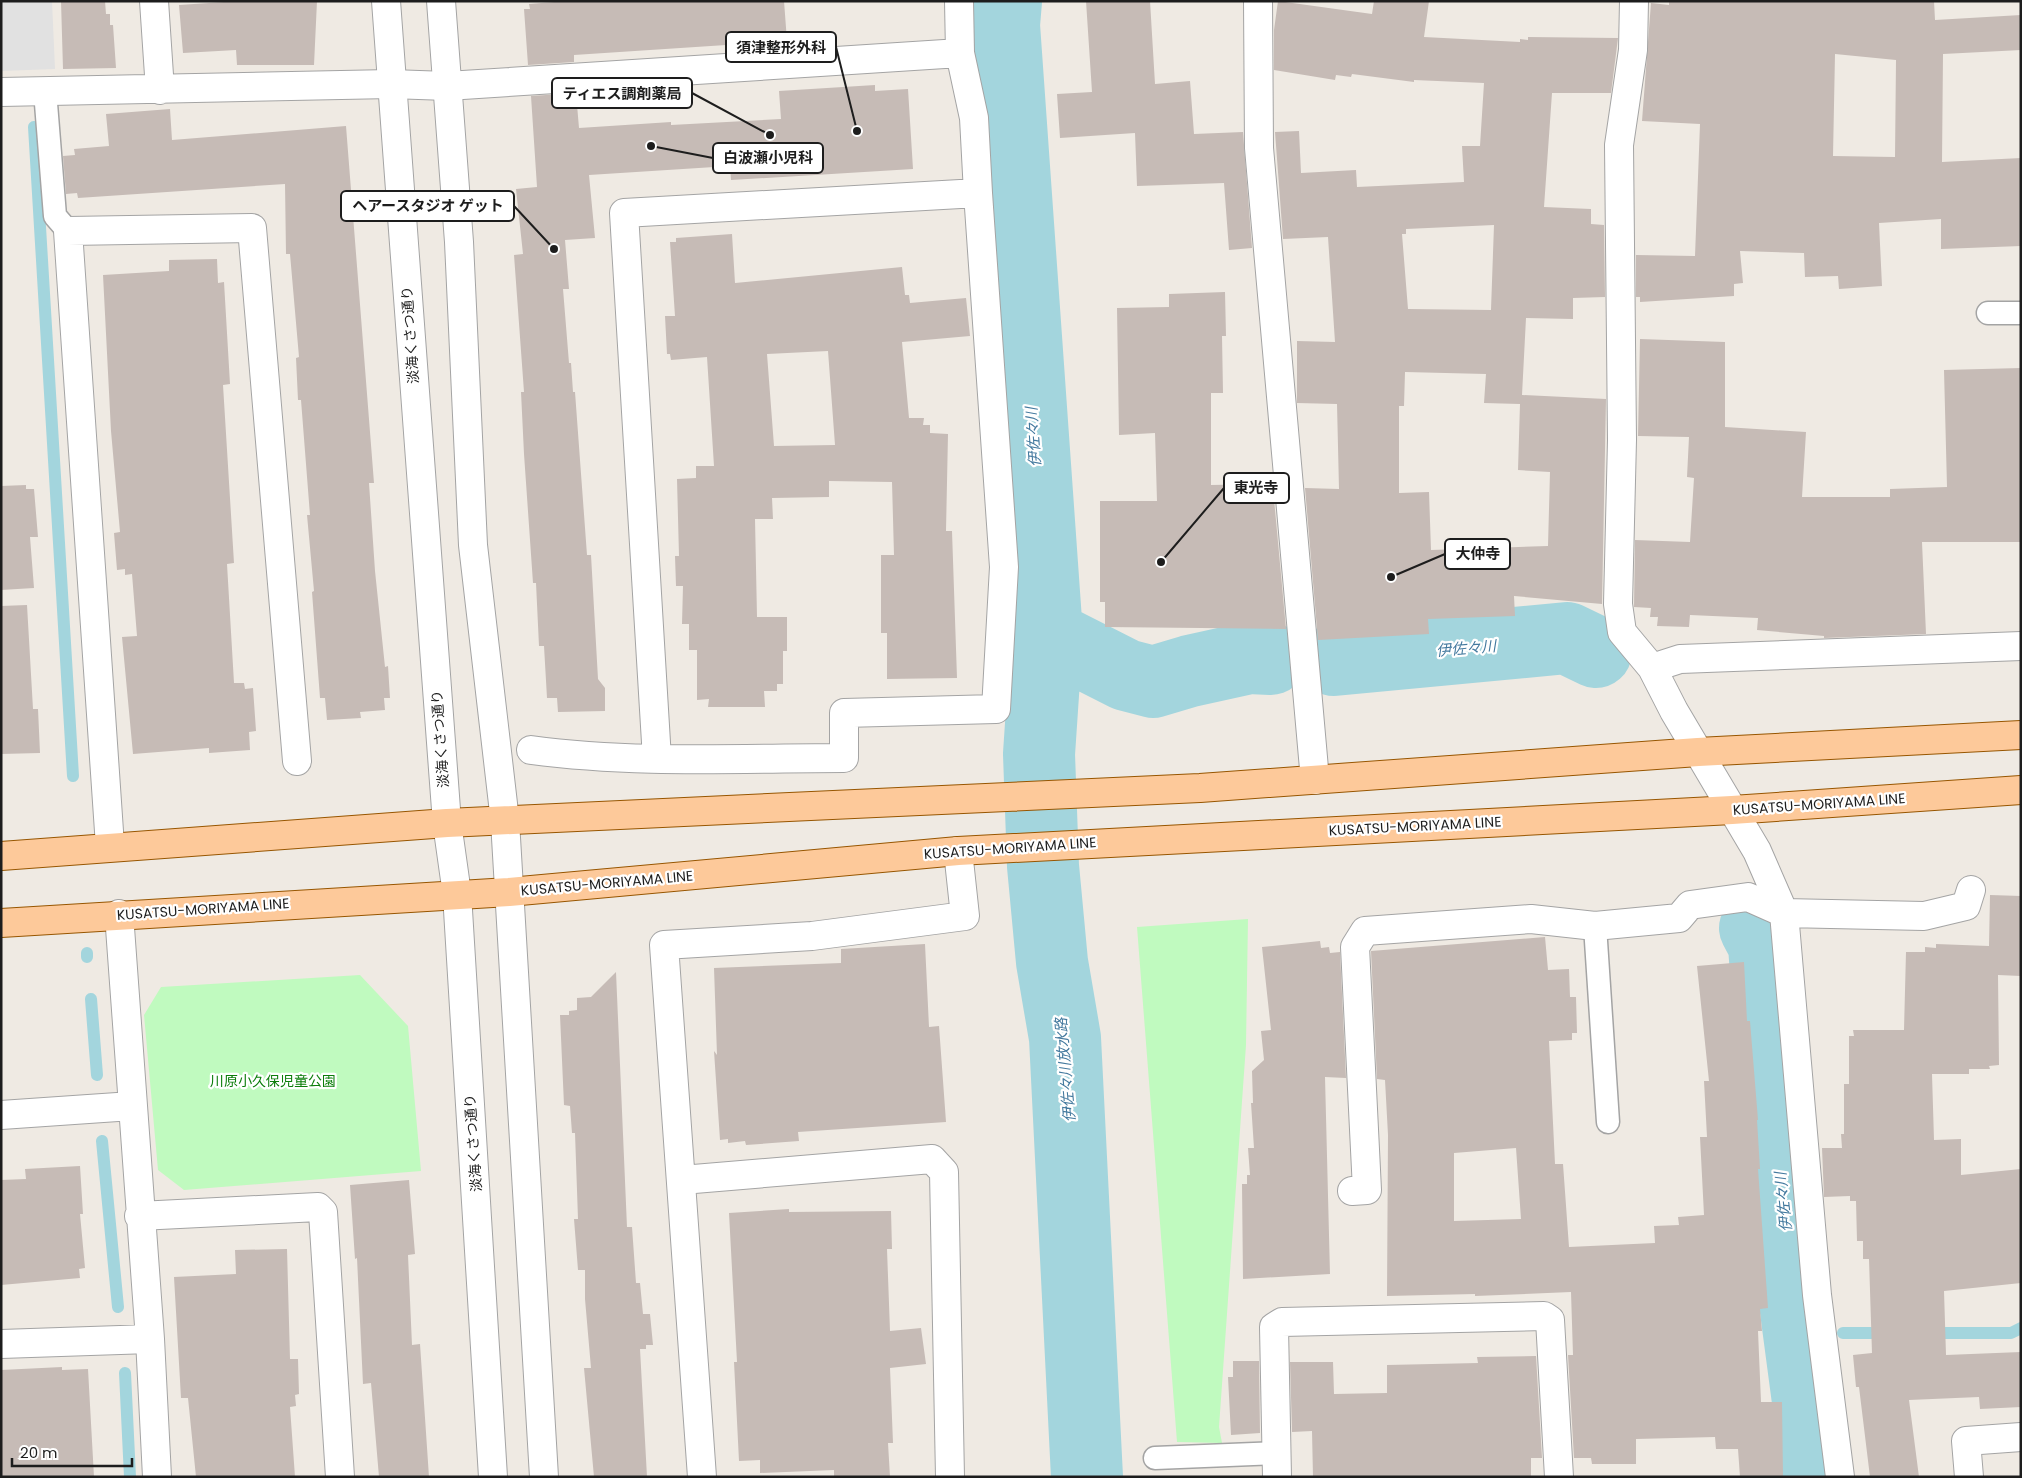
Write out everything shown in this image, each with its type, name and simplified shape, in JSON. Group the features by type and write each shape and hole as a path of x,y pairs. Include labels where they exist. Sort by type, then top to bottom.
{"main road":[{"path":"1,856 110,846 447,823 1200,788 1698,752 2021,736"},
{"name":"KUSATSU-MORIYAMA LINE","path":"1,922 509,892 987,849 1732,810 2021,790"}],"street":[{"path":"154,1 160,90"},
{"name":"淡海くさつ通り","path":"386,1 447,823 457,894 493,1477"},
{"path":"441,1 459,242 473,545 505,821 544,1477"},
{"path":"532,750 579,756 657,758 844,758 844,714 996,709 1004,567 974,118 960,53 959,1"},
{"path":"1258,1 1259,148 1315,780"},
{"path":"1634,1 1633,50 1619,146 1622,440 1618,604 1622,632 1652,668 1698,752 1757,851 1784,913 1817,1295 1840,1477"},
{"path":"1,92 391,84 447,86 960,53"},
{"path":"657,758 624,212 978,193"},
{"path":"110,846 68,231 252,228 297,761"},
{"path":"1652,668 1680,659 2021,646"},
{"path":"702,1477 664,946 812,936 965,916 958,851"},
{"path":"1352,1191 1367,1190 1355,947 1364,931 1531,919 1595,926 1679,918 1690,905 1748,897 1784,913 1924,916 1966,906 1971,890"},
{"path":"119,914 139,1216 150,1339 157,1477"},
{"path":"1,1115 132,1106"},
{"path":"682,1180 932,1159 944,1172 950,1477"},
{"path":"139,1216 318,1207 323,1212 340,1477"},
{"path":"1276,1465 1274,1327 1282,1322 1544,1316 1550,1320 1559,1477"},
{"path":"1,1344 150,1339"},
{"path":"1969,1477 1966,1441 2021,1437"}],"lane":[{"path":"45,91 55,216 68,231"},
{"path":"1988,313 2021,312"},
{"path":"1595,926 1608,1122"},
{"path":"1154,1458 1276,1465"}],"green space":[{"path":"1248,919 1246,1045 1219,1427 1222,1443 1177,1442 1137,927"},
{"name":"川原小久保児童公園","path":"360,975 408,1026 421,1171 184,1190 158,1170 144,1015 161,987"}],"shaded area":[{"path":"1,1 52,1 55,69 1,71"}],"building":[{"path":"61,1 105,1 106,14 110,14 110,25 113,25 116,68 63,69"},
{"path":"239,1 317,1 314,65 237,65 236,50 183,53 179,5"},
{"path":"567,1 784,1 787,41 574,55 574,62 528,65 524,9 530,9 529,4"},
{"path":"1086,1 1150,1 1155,84 1190,81 1194,134 1243,132 1252,248 1229,250 1224,183 1137,186 1135,133 1060,138 1057,94 1092,92"},
{"path":"1278,1 1372,14 1374,1 1429,1 1424,37 1520,42 1520,39 1528,40 1528,37 1618,38 1611,93 1552,93 1544,207 1591,209 1591,224 1604,225 1605,297 1573,298 1573,319 1526,318 1522,395 1606,399 1602,604 1514,596 1515,616 1428,619 1429,634 1318,640 1305,488 1339,489 1337,404 1297,403 1297,341 1335,342 1328,237 1283,239 1275,132 1299,131 1301,173 1356,170 1357,187 1464,182 1462,146 1480,146 1484,83 1414,80 1414,82 1352,74 1351,77 1336,75 1335,80 1274,70 1274,30","holes":["1494,225 1491,310 1408,309 1402,234 1406,234 1406,229","1405,372 1486,374 1484,403 1520,404 1518,470 1550,472 1548,546 1431,550 1429,492 1399,493 1399,406 1404,406"]},
{"path":"1669,1 1934,1 1935,20 2021,15 2021,50 1943,54 1942,162 2021,158 2021,246 1941,249 1941,219 1879,223 1882,286 1839,289 1838,276 1805,277 1804,253 1740,251 1743,283 1734,284 1734,296 1640,302 1640,297 1636,297 1636,255 1695,256 1700,124 1642,121 1651,3 1669,5","holes":["1835,54 1896,60 1895,157 1833,156"]},
{"path":"875,85 875,91 908,89 913,169 731,180 730,166 589,175 595,238 565,240 569,289 563,289 569,363 571,363 573,392 575,392 587,555 591,555 598,679 605,688 605,711 558,712 557,698 547,698 544,646 539,646 536,583 533,583 524,454 521,392 524,392 514,255 523,254 516,189 537,187 531,96 576,93 579,128 671,122 671,125 781,119 779,91"},
{"path":"170,109 172,140 346,126 374,483 369,483 375,571 385,667 388,666 390,698 384,698 385,710 360,712 361,718 327,720 325,698 320,698 312,592 314,591 307,515 310,515 301,400 298,400 296,358 299,357 290,254 286,254 285,184 78,198 77,193 66,194 63,156 75,155 74,149 109,146 106,114"},
{"path":"732,234 735,283 902,267 905,295 909,295 910,303 966,298 970,336 902,342 909,418 924,418 923,425 930,425 930,433 948,434 946,531 952,531 957,678 887,679 887,633 881,633 881,555 894,555 892,482 829,481 829,497 772,498 773,519 755,519 757,617 787,617 787,651 783,651 783,684 777,684 777,691 764,691 765,707 708,707 709,699 697,700 697,650 689,650 689,624 682,624 683,586 676,586 675,556 679,556 677,479 696,478 696,466 714,466 707,357 671,360 670,354 667,354 665,316 675,316 670,242 676,242 676,238","holes":["828,351 835,445 774,446 767,354"]},
{"path":"217,259 218,283 224,282 230,384 223,385 234,563 227,564 234,683 244,683 245,689 253,688 256,731 249,732 250,750 209,753 209,748 133,754 122,637 137,636 132,574 125,575 125,569 117,570 114,533 120,532 111,431 103,275 169,271 169,260"},
{"path":"1225,292 1226,336 1222,336 1223,393 1211,393 1211,485 1265,484 1265,488 1273,488 1286,629 1105,627 1105,602 1100,602 1100,501 1157,501 1155,433 1119,435 1117,308 1169,307 1169,294"},
{"path":"1640,339 1725,342 1725,427 1806,432 1802,497 1890,497 1890,489 1947,487 1944,370 2021,368 2021,542 1922,542 1926,634 1824,638 1824,636 1757,630 1758,618 1690,615 1689,627 1657,626 1658,617 1650,617 1651,608 1634,607 1635,540 1690,542 1694,478 1687,477 1689,437 1638,436"},
{"path":"26,485 26,489 34,489 38,537 30,537 34,588 1,590 1,486"},
{"path":"27,605 33,709 38,709 40,753 1,754 1,606"},
{"path":"1990,895 2021,896 2021,976 1998,975 1999,1065 1989,1066 1990,1069 1969,1069 1969,1074 1932,1074 1934,1140 1961,1139 1961,1175 2021,1169 2021,1283 1944,1291 1946,1355 2021,1352 2021,1407 1980,1409 1979,1397 1909,1400 1919,1477 1870,1477 1859,1387 1856,1387 1853,1355 1872,1353 1869,1259 1863,1259 1863,1241 1857,1241 1856,1201 1850,1201 1850,1196 1824,1197 1822,1148 1842,1148 1841,1134 1844,1134 1844,1084 1849,1084 1849,1036 1854,1036 1853,1030 1904,1030 1906,952 1925,952 1925,947 1936,948 1936,944 1989,946"},
{"path":"1545,937 1548,970 1569,969 1570,997 1576,997 1577,1033 1572,1033 1572,1040 1549,1041 1555,1164 1563,1164 1569,1247 1655,1243 1654,1226 1679,1225 1678,1217 1704,1215 1700,1137 1707,1137 1704,1081 1709,1081 1697,966 1744,962 1747,1021 1750,1021 1758,1120 1760,1169 1758,1169 1768,1308 1760,1309 1762,1331 1758,1331 1761,1402 1782,1402 1783,1477 1740,1477 1738,1449 1716,1449 1715,1437 1636,1439 1636,1464 1592,1464 1591,1458 1574,1458 1568,1355 1573,1355 1571,1292 1475,1296 1475,1294 1387,1296 1388,1135 1385,1080 1377,1079 1371,951","holes":["1516,1148 1521,1219 1454,1221 1454,1153"]},
{"path":"1320,941 1321,948 1329,947 1330,953 1340,952 1346,1078 1325,1077 1330,1274 1243,1279 1242,1184 1247,1184 1247,1175 1250,1175 1248,1148 1254,1148 1251,1103 1253,1103 1252,1071 1264,1060 1261,1031 1271,1030 1262,947"},
{"path":"925,944 929,1027 939,1026 946,1122 798,1132 799,1141 746,1145 745,1141 728,1143 728,1139 720,1140 714,1051 717,1055 714,968 841,963 841,949"},
{"path":"616,972 627,1227 632,1227 636,1283 640,1283 643,1314 650,1314 653,1345 646,1345 646,1349 640,1349 647,1477 594,1477 584,1368 591,1368 585,1299 585,1270 578,1270 574,1219 578,1219 575,1133 572,1133 570,1106 564,1105 560,1015 569,1015 569,1011 577,1010 577,998 591,997"},
{"path":"80,1166 83,1214 80,1214 85,1268 79,1269 80,1278 1,1285 1,1180 26,1179 25,1169"},
{"path":"409,1180 415,1254 408,1255 412,1345 420,1344 429,1477 379,1477 371,1383 363,1384 357,1258 355,1259 350,1185"},
{"path":"789,1209 789,1212 891,1211 892,1249 887,1249 890,1331 921,1328 926,1364 890,1368 893,1443 888,1443 890,1477 834,1477 834,1470 760,1473 760,1460 739,1461 734,1362 737,1362 729,1213"},
{"path":"287,1249 290,1359 298,1359 299,1394 295,1395 296,1406 290,1407 295,1477 196,1477 188,1398 181,1398 174,1277 236,1274 235,1250"},
{"path":"1536,1356 1542,1458 1531,1458 1531,1477 1313,1477 1312,1431 1292,1432 1290,1362 1333,1362 1334,1394 1387,1393 1387,1365 1478,1363 1477,1357"},
{"path":"1233,1361 1259,1361 1260,1433 1231,1435 1228,1377 1233,1377"},
{"path":"62,1367 62,1370 88,1369 94,1477 1,1477 1,1370"}],"waterway":[{"name":"伊佐々川放水路","path":"1006,1 1004,25 1047,635 1039,754 1043,866 1052,962 1065,1038 1087,1477"},
{"path":"34,127 73,776"},
{"name":"伊佐々川","path":"1047,635 1126,675 1153,682 1190,671 1249,658 1271,659"},
{"name":"伊佐々川","path":"1334,660 1567,638 1596,652"},
{"name":"伊佐々川","path":"1755,928 1764,945 1782,1205 1818,1477"},
{"path":"91,999 97,1075"},
{"path":"102,1141 118,1307"},
{"path":"1930,1333 2011,1333 2021,1328"},
{"path":"1843,1333 1888,1333"},
{"path":"125,1373 130,1477"}],"place":[{"name":"須津整形外科","path":"857,131"},
{"name":"ティエス調剤薬局","path":"770,135"},
{"name":"白波瀬小児科","path":"651,146"},
{"name":"ヘアースタジオ ゲット","path":"554,249"},
{"name":"東光寺","path":"1161,562"},
{"name":"大仲寺","path":"1391,577"}]}
